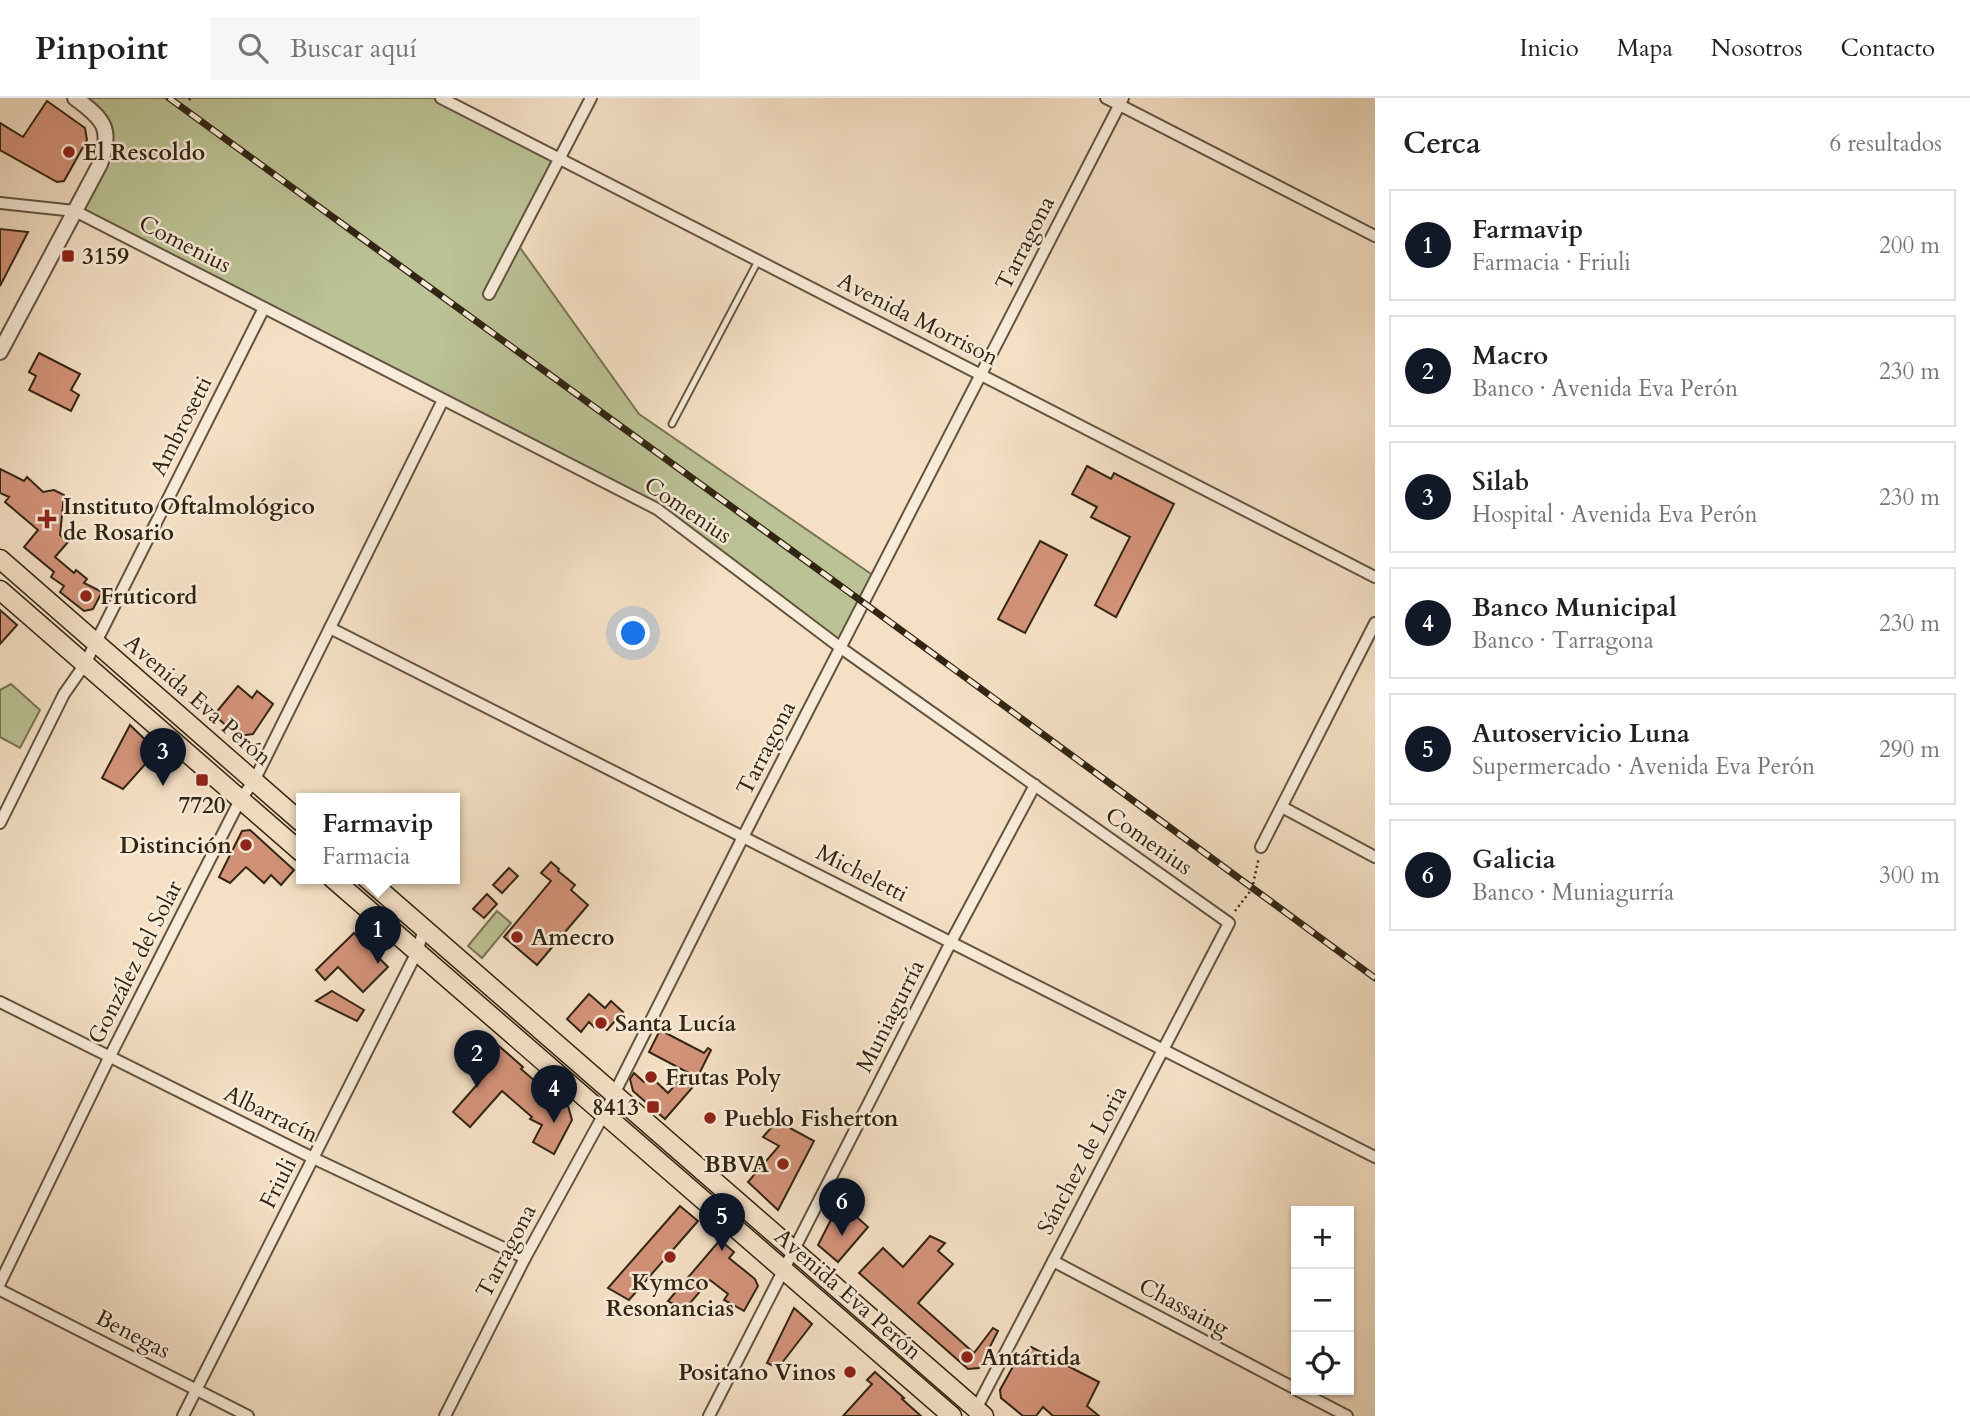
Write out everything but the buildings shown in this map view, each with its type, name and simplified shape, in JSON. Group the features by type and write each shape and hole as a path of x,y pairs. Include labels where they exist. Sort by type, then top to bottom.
{"main road":[{"name":"Avenida Eva Perón","path":"0,559 296,818"},
{"name":"Avenida Eva Perón","path":"0,590 296,848"},
{"name":"Avenida Eva Perón","path":"338,884 952,1416"},
{"name":"Avenida Eva Perón","path":"373,884 977,1414"}],"street":[{"path":"0,352 105,150 107,135 104,126 75,98"},
{"name":"Avenida Morrison","path":"441,98 1375,577"},
{"path":"489,295 591,98"},
{"path":"1105,98 1121,102 1375,236"},
{"name":"Tarragona","path":"445,1416 525,1258 604,1114 743,837 1121,102"},
{"path":"0,203 75,211"},
{"name":"Comenius","path":"75,211 657,509 841,648 1229,923"},
{"name":"Ambrosetti","path":"0,823 64,694 96,643 264,308"},
{"name":"González del Solar","path":"0,1283 109,1058 240,800 254,781 443,400"},
{"path":"1261,847 1375,623"},
{"name":"Micheletti","path":"330,628 1375,1157"},
{"name":"Muniagurría","path":"709,1416 951,942 1035,785"},
{"path":"1282,807 1375,857"},
{"name":"Sánchez de Loria","path":"977,1414 1053,1261 1229,923"},
{"name":"Friuli","path":"183,1416 417,952 424,929"},
{"name":"Albarracín","path":"0,1002 313,1158 525,1258"},
{"name":"Chassaing","path":"1053,1261 1291,1386"},
{"name":"Benegas","path":"0,1290 248,1416"},
{"name":"Chassaing","path":"1308,1395 1347,1416"}],"lane":[{"path":"672,424 758,261"}],"path":[{"path":"1229,923 1252,889 1261,847"}],"green space":[{"path":"75,98 441,98 560,159 516,242 639,414 877,578 841,648 657,509 75,211 107,135"},
{"path":"11,684 40,710 20,748 0,737 0,690"},
{"path":"497,911 511,923 482,958 468,946"}],"railway":[{"path":"169,98 1375,978"}],"place":[{"name":"El Rescoldo","path":"69,152"},
{"name":"3159","path":"68,256"},
{"name":"Instituto Oftalmológico de Rosario","path":"47,519"},
{"name":"Fruticord","path":"86,596"},
{"name":"7720","path":"202,780"},
{"name":"Silab","path":"163,786"},
{"name":"Distinción","path":"246,845"},
{"name":"Amecro","path":"517,937"},
{"name":"Farmavip","path":"378,964"},
{"name":"Santa Lucía","path":"601,1023"},
{"name":"Frutas Poly","path":"651,1077"},
{"name":"Macro","path":"477,1088"},
{"name":"8413","path":"653,1107"},
{"name":"Pueblo Fisherton","path":"710,1118"},
{"name":"Banco Municipal","path":"554,1123"},
{"name":"BBVA","path":"783,1164"},
{"name":"Galicia","path":"842,1236"},
{"name":"Autoservicio Luna","path":"722,1251"},
{"name":"Kymco Resonancias","path":"670,1257"},
{"name":"Antártida","path":"967,1357"},
{"name":"Positano Vinos","path":"850,1372"}]}
